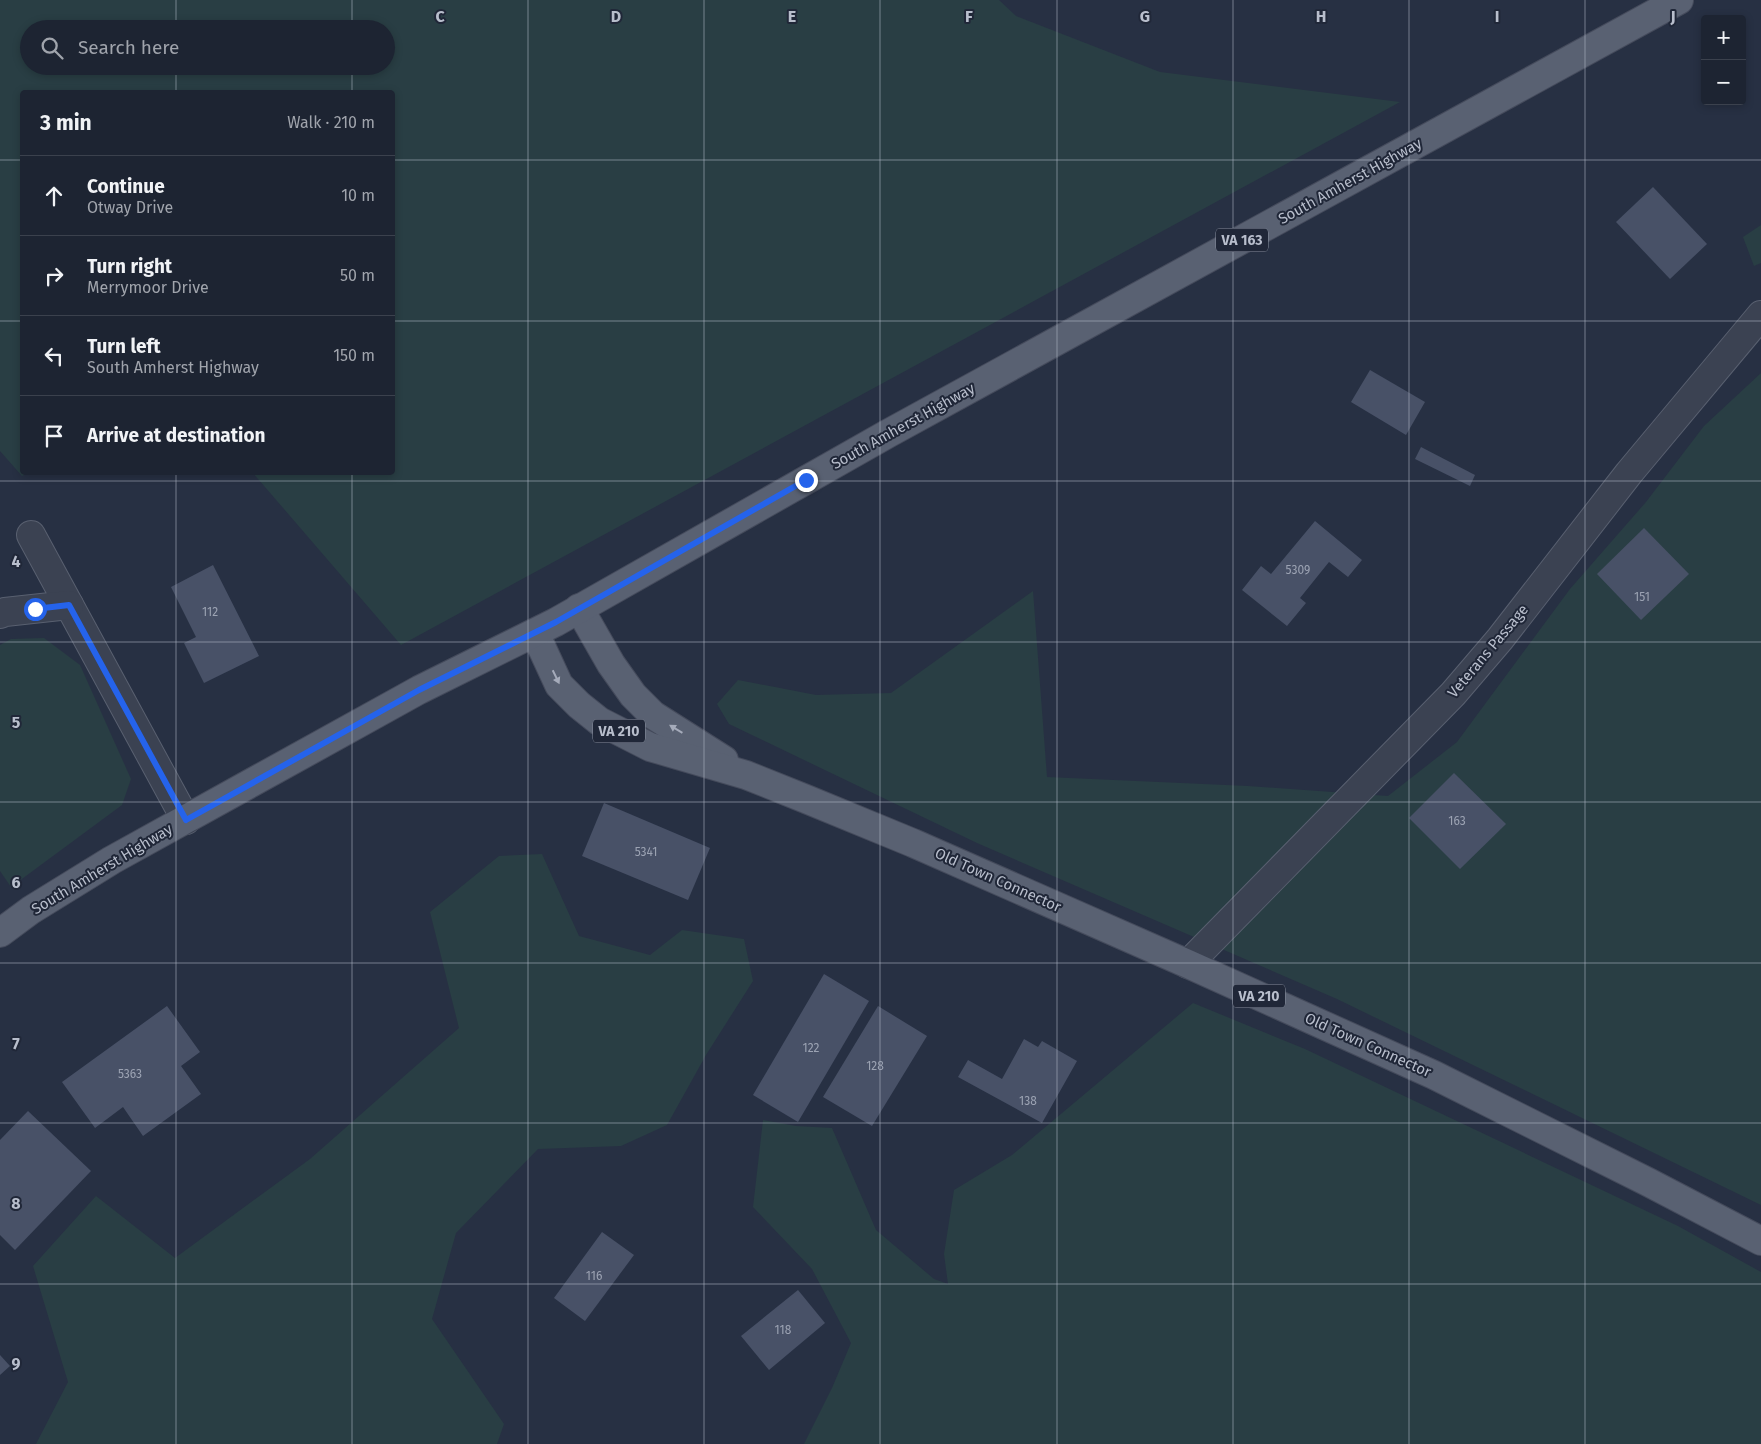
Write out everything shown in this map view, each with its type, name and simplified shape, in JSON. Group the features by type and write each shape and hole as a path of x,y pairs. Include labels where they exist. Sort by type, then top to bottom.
{"main road":[{"name":"South Amherst Highway","path":"0,933 31,910 112,860 419,690 535,633 889,433 1679,0"},
{"name":"Old Town Connector","path":"579,608 611,664 633,695 652,715 746,775"},
{"name":"Old Town Connector","path":"535,633 559,684 599,721 650,747 746,775 912,843 1188,964 1434,1075 1761,1241"}],"street":[{"name":"Veterans Passage","path":"1188,964 1454,694 1500,639 1629,472 1761,315"},
{"path":"31,535 186,820"},
{"path":"0,614 69,605"}],"green space":[{"path":"0,0 999,0 1016,16 1160,72 1400,102 401,645 255,475 395,475 395,90 20,90 20,474 0,451"},
{"path":"1761,225 1761,263 1754,266 1743,237"},
{"path":"1761,373 1761,1205 1337,999 977,843 729,724 717,704 738,680 816,695 891,693 1033,591 1047,777 1248,786 1388,796 1457,742 1570,589 1646,502 1704,426"},
{"path":"44,638 80,665 131,779 122,805 11,887 0,871 0,645 11,639"},
{"path":"542,854 579,936 650,955 682,930 744,939 753,981 706,1055 667,1125 621,1146 538,1149 456,1233 432,1319 504,1424 497,1444 36,1444 68,1382 33,1266 96,1196 175,1258 310,1159 459,1028 430,912 499,856"},
{"path":"1193,1003 1305,1049 1678,1226 1761,1272 1761,1444 804,1444 832,1388 851,1343 812,1269 753,1207 763,1120 796,1126 832,1128 876,1230 934,1279 948,1284 944,1254 954,1190 1012,1155"}],"building":[{"path":"1653,187 1707,244 1670,279 1616,222"},
{"path":"1370,370 1425,402 1406,435 1351,402"},
{"path":"1421,447 1475,475 1470,486 1415,459"},
{"path":"1315,521 1362,560 1348,577 1329,562 1300,598 1306,603 1287,626 1242,590 1261,566 1271,574"},
{"path":"1644,528 1689,574 1641,620 1597,574"},
{"path":"213,565 259,656 204,683 184,643 196,637 171,587"},
{"path":"1454,773 1506,824 1460,869 1409,818"},
{"path":"604,803 710,848 688,900 582,856"},
{"path":"824,974 869,1001 798,1122 753,1095"},
{"path":"167,1006 200,1052 181,1066 201,1094 143,1136 123,1107 95,1128 62,1082"},
{"path":"878,1006 927,1036 872,1126 823,1097"},
{"path":"1024,1039 1038,1047 1042,1041 1077,1061 1042,1123 958,1077 968,1060 1002,1079"},
{"path":"28,1111 91,1171 15,1250 0,1235 0,1140"},
{"path":"602,1232 634,1255 585,1321 554,1298"},
{"path":"798,1290 825,1323 769,1370 741,1336"},
{"path":"0,1355 10,1366 0,1375"}],"route":[{"path":"35,609 69,605 186,820 419,690 556,622 806,480"}]}
